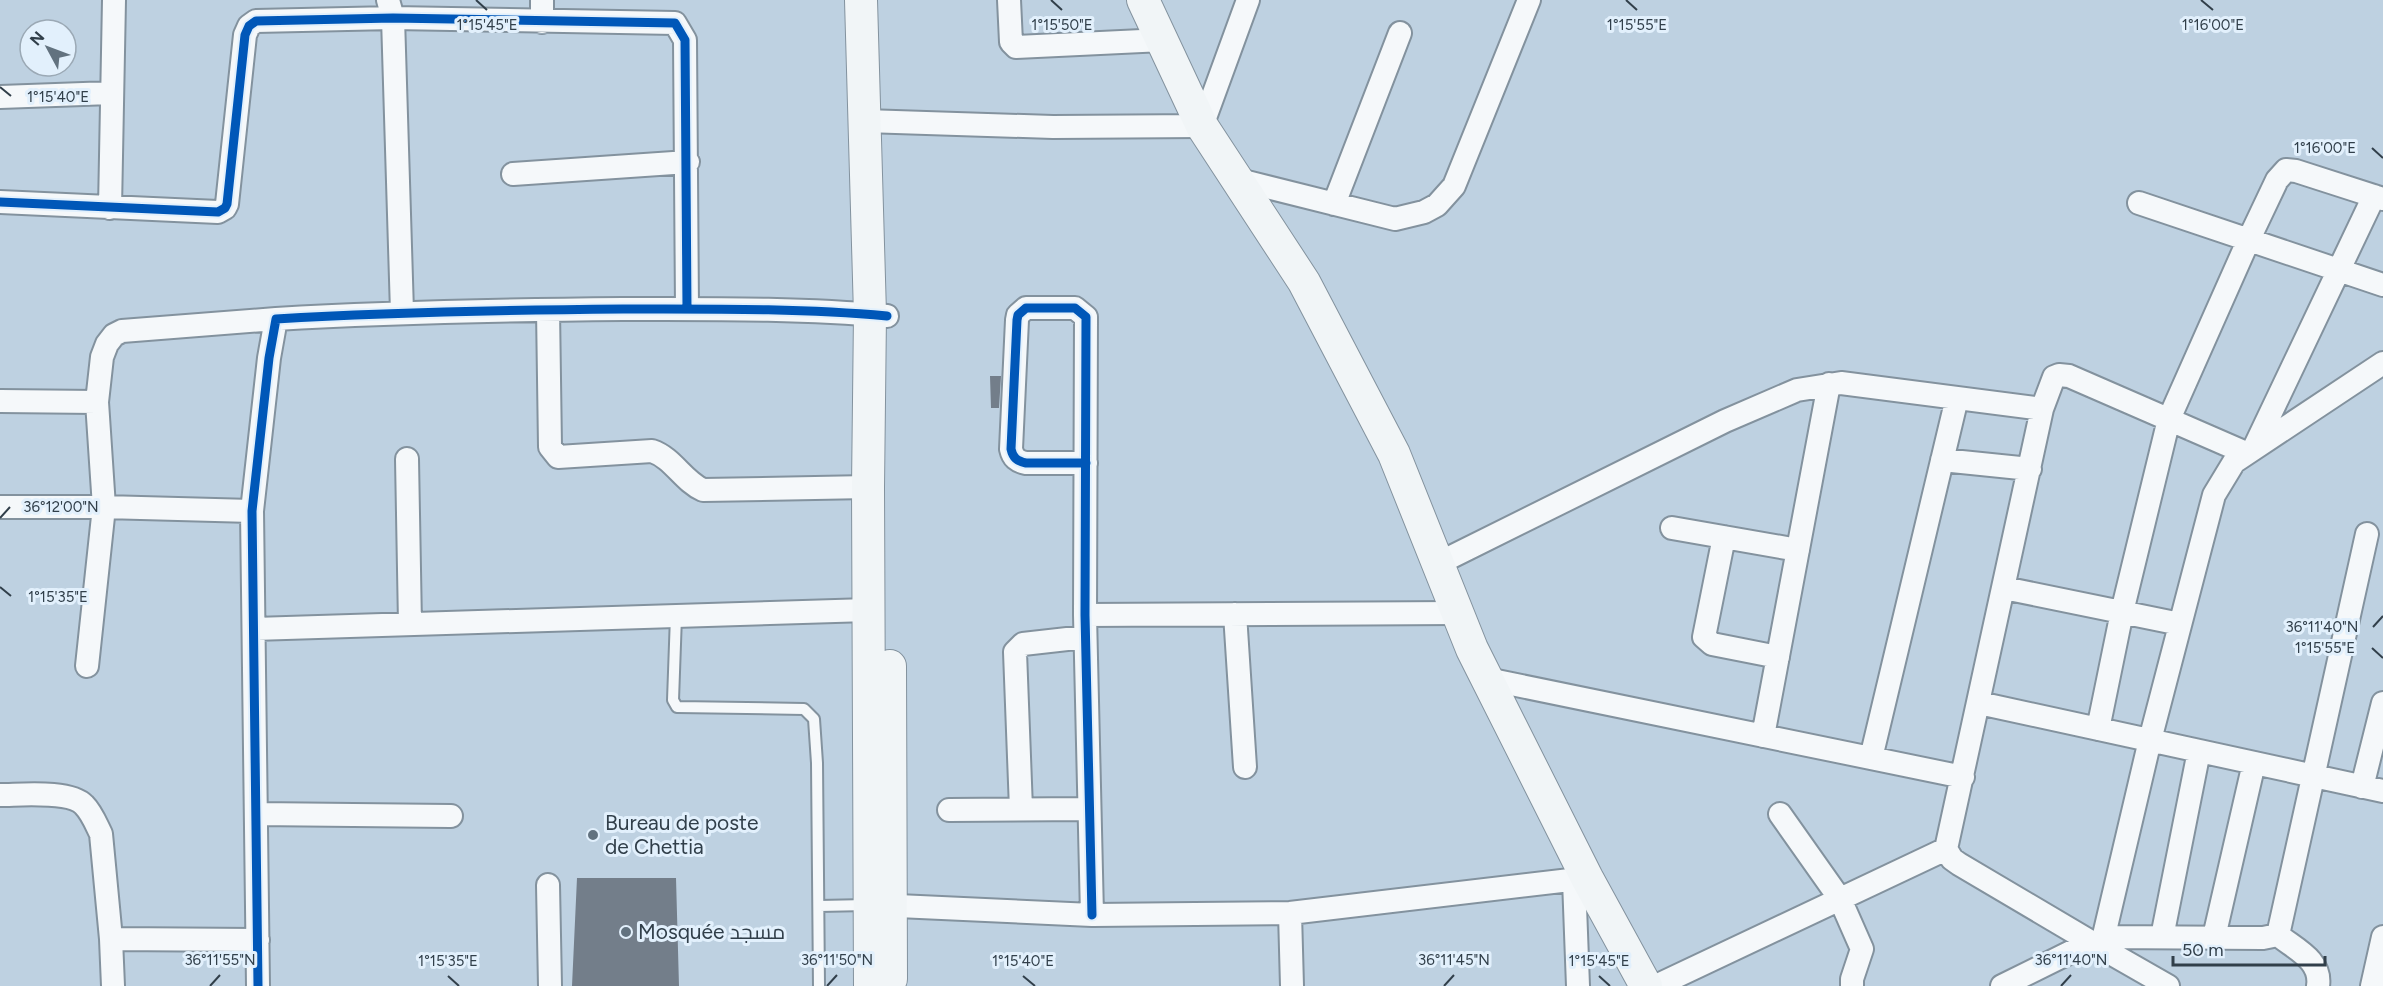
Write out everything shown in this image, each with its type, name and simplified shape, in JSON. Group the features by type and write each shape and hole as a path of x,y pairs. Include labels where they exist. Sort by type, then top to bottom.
{"main road":[{"path":"861,0 874,121 885,182 868,487 868,610 880,905 891,986"},
{"path":"874,121 879,0"},
{"path":"1143,0 1202,126 1304,282 1394,454 1457,613 1581,879 1646,986"},
{"path":"870,986 880,905 879,315"}],"street":[{"path":"110,208 114,0"},
{"path":"1009,0 1011,42 1016,47 1163,40"},
{"path":"874,121 1053,127 1202,126 1248,0"},
{"path":"1235,179 1395,219 1424,212 1446,197 1454,186 1529,0"},
{"path":"391,9 402,312"},
{"path":"0,202 218,212 225,208 245,35 249,26 256,21 391,9 542,11 675,23 685,40 688,162 687,309"},
{"path":"1334,204 1400,33"},
{"path":"0,97 111,93"},
{"path":"513,174 688,162"},
{"path":"2098,729 2122,612 2169,419 2277,180 2286,170 2296,171 2378,198 2339,269 2250,450"},
{"path":"2139,203 2383,285"},
{"path":"1086,463 1026,463 1019,462 1013,456 1011,449 1017,320 1018,315 1026,308 1075,308 1086,317 1086,463 1085,626 1092,915"},
{"path":"87,666 104,507 97,402 102,357 107,344 122,331 402,312 687,309 879,315"},
{"path":"548,310 550,447 558,457 652,451 664,458 692,485 703,490 868,487"},
{"path":"258,986 252,511 269,357 276,319"},
{"path":"2099,942 2214,495 2234,462 2383,363"},
{"path":"2168,986 2099,942 1959,864 1952,859 1946,849 2042,409 2054,377 2069,376 2169,419 2250,450"},
{"path":"1437,564 1725,421 1797,390 1841,383 2042,409"},
{"path":"1762,736 1829,384"},
{"path":"1871,758 1957,398"},
{"path":"0,401 97,402"},
{"path":"407,459 410,624"},
{"path":"1942,460 2030,469"},
{"path":"0,507 252,511"},
{"path":"1672,528 1798,550"},
{"path":"2278,935 2367,534"},
{"path":"1724,537 1704,637 1712,644 1778,657"},
{"path":"2004,588 2180,624"},
{"path":"254,629 868,610"},
{"path":"1021,809 1015,652 1023,644 1085,626 1235,614 1457,613"},
{"path":"1235,614 1245,767"},
{"path":"1487,679 1963,777"},
{"path":"1979,703 2372,789 2383,703"},
{"path":"2162,937 2199,751"},
{"path":"2214,937 2254,763"},
{"path":"0,795 68,796 83,804 94,819 101,834 113,986"},
{"path":"950,810 1089,809"},
{"path":"256,813 451,816"},
{"path":"1780,814 1840,899 1862,949 1852,979 1852,986"},
{"path":"1656,986 1946,849"},
{"path":"880,905 1092,915 1290,913 1581,879 1578,986"},
{"path":"548,885 550,986"},
{"path":"1290,913 1292,986"},
{"path":"2002,986 2099,942 2162,937 2263,938 2278,935 2314,962 2318,971 2318,986"},
{"path":"2372,986 2383,937"},
{"path":"111,939 258,940"}],"lane":[{"path":"676,616 673,700 677,707 804,709 814,719 817,763 819,986"},
{"path":"819,906 880,905"}],"building":[{"path":"990,376 1001,376 999,408 991,408"},
{"name":"Mosquée مسجد","path":"577,878 676,878 679,986 572,986"}],"cycle path":[{"path":"0,202 218,212 225,208 245,35 249,26 256,21 393,18 675,23 685,40 687,309"},
{"path":"1086,463 1026,463 1016,459 1013,455 1011,449 1017,320 1018,315 1026,308 1075,308 1086,317 1085,615 1092,915"},
{"path":"258,986 252,511 269,358 276,319 450,312 623,309 788,310 887,316"}],"place":[{"name":"Bureau de poste de Chettia","path":"593,835"},
{"name":"Mosquée مسجد","path":"626,932"}]}
